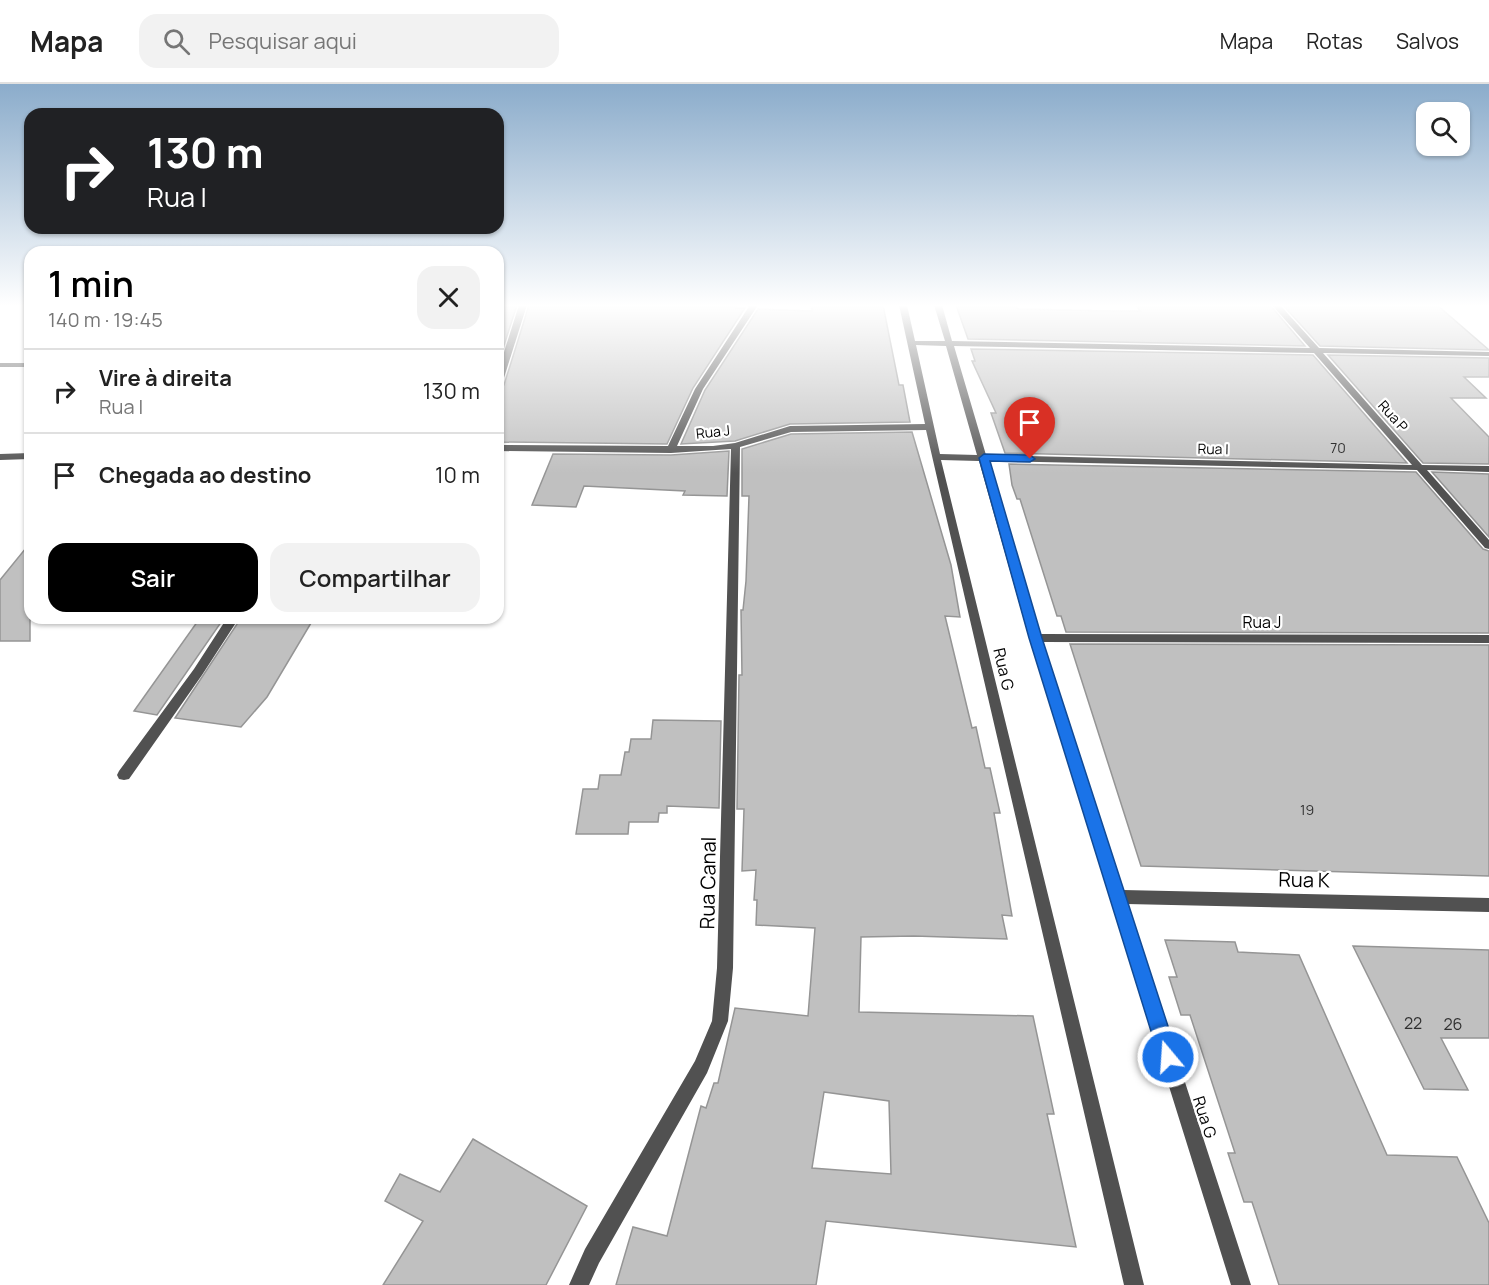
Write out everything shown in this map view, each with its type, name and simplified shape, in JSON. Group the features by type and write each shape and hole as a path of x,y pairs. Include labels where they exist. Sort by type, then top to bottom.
{"street":[{"path":"671,450 699,389 717,361"},
{"name":"Rua G","path":"915,361 1134,1285"},
{"name":"Rua G","path":"954,361 1035,638 1241,1285"},
{"name":"Rua P","path":"1324,361 1489,546"},
{"path":"0,365 24,365"},
{"name":"Rua J","path":"504,448 713,449 736,446 790,429 930,427"},
{"name":"Rua Canal","path":"579,1285 597,1246 701,1067 720,1021 725,968 736,446"},
{"path":"0,457 24,456"},
{"name":"Rua I","path":"936,457 1489,469"},
{"path":"124,775 198,672 229,624"},
{"name":"Rua J","path":"1035,638 1489,639"},
{"name":"Rua K","path":"1117,897 1489,905"}],"building":[{"path":"511,361 711,361 693,388 667,444 504,442 504,385"},
{"path":"724,361 894,361 899,385 903,385 910,422 790,424 735,441 681,444 705,390"},
{"path":"972,361 1318,361 1407,463 1005,453 991,413 996,413"},
{"path":"1333,361 1489,361 1489,377 1464,377 1486,398 1451,398 1489,437 1489,464 1423,463"},
{"path":"912,432 951,565 960,617 945,616 972,728 976,727 985,768 990,768 1000,813 994,813 1012,916 1002,915 1007,939 861,937 859,1012 1033,1016 1054,1114 1047,1114 1076,1247 826,1221 816,1285 616,1285 633,1227 667,1236 701,1106 706,1108 714,1083 718,1083 735,1008 808,1016 815,928 756,925 757,900 754,900 756,870 742,871 744,809 737,809 739,675 742,675 741,610 743,610 746,581 749,496 742,496 742,449 791,434","holes":["824,1092 889,1101 891,1174 812,1168"]},
{"path":"729,451 727,496 683,495 685,491 584,486 576,507 532,505 553,454 671,455"},
{"path":"1009,464 1416,472 1483,549 1489,551 1489,633 1066,632 1061,616 1057,616 1020,499 1017,499 1012,485"},
{"path":"1432,472 1489,474 1489,537"},
{"path":"24,550 24,624 30,624 30,641 0,641 0,580"},
{"path":"196,624 220,624 157,715 134,711"},
{"path":"237,624 310,624 267,697 241,727 175,718"},
{"path":"1070,644 1489,645 1489,876 1141,866"},
{"path":"653,720 721,721 719,808 667,806 667,813 659,813 658,822 629,822 628,834 576,834 583,789 598,789 600,775 621,775 625,752 629,752 631,739 651,739"},
{"path":"1165,940 1235,942 1238,952 1299,955 1387,1155 1457,1157 1489,1223 1489,1285 1279,1285 1252,1202 1244,1202 1228,1153 1235,1153 1190,1015 1181,1015 1169,977 1177,977"},
{"path":"1353,946 1489,950 1489,1038 1441,1038 1468,1090 1424,1089"},
{"path":"473,1139 587,1206 546,1285 383,1285 423,1221 385,1201 400,1174 440,1192"}],"route":[{"path":"1030,459 984,458 1035,638 1168,1057"}]}
